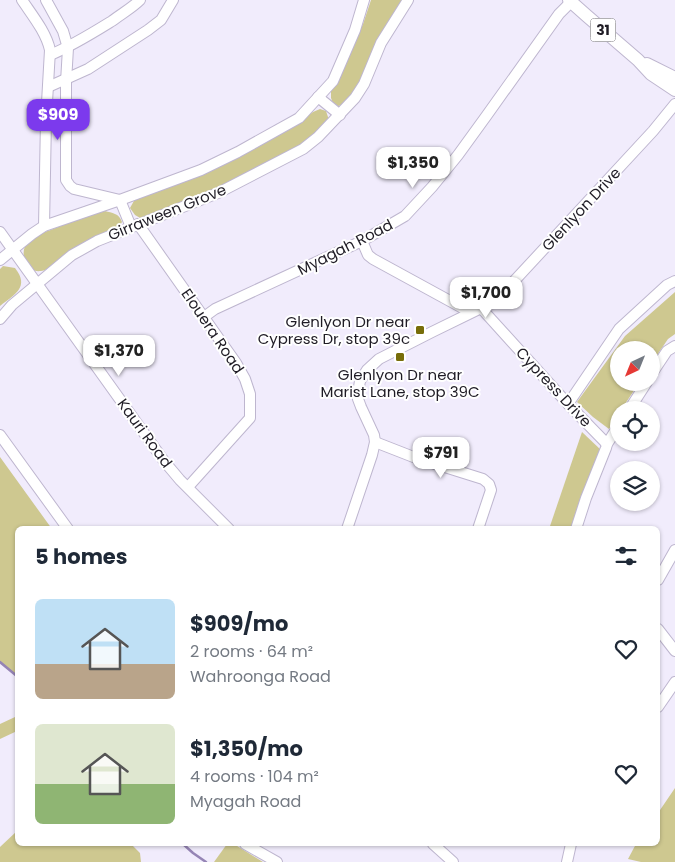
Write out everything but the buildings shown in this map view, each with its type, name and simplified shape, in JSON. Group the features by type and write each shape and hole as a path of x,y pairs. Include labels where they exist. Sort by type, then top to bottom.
{"main road":[{"name":"31","path":"570,1 638,60 651,74 675,90"},
{"name":"31","path":"638,60 675,78"}],"street":[{"path":"22,0 45,37 50,55 44,226"},
{"path":"46,0 63,30 68,48 66,180 74,189 120,200"},
{"path":"50,55 81,41 140,0"},
{"path":"48,87 88,69 148,30 161,20 173,0"},
{"name":"Girraween Grove","path":"0,260 44,226 201,170 299,118 333,81 355,30 364,0"},
{"name":"Girraween Grove","path":"0,319 12,305 72,255 97,241 218,193 303,149 318,137 355,98 364,84 381,43 408,0"},
{"name":"Myagah Road","path":"204,317 215,310 362,241 405,216 432,187 487,116 558,14 570,1"},
{"path":"318,97 340,115"},
{"name":"Glenlyon Drive","path":"375,442 372,428 358,399 359,387 364,374 371,366 379,359 481,308 513,284 653,131 675,104"},
{"name":"Elouera Road","path":"120,200 135,225 204,317 236,364 250,394 250,418 188,487"},
{"name":"Kauri Road","path":"0,232 164,460 180,480 226,526"},
{"path":"362,241 368,255 373,259 470,312"},
{"path":"568,404 619,329 675,280"},
{"name":"Cypress Drive","path":"481,308 607,444"},
{"path":"660,362 667,351 675,346"},
{"path":"0,435 66,526"},
{"path":"577,526 586,498 610,439"},
{"path":"348,526 375,442 416,458 483,479 489,484 491,490 479,526"},
{"path":"660,576 675,550"},
{"path":"660,632 675,651"},
{"path":"660,704 675,682"},
{"path":"249,846 277,862"},
{"path":"435,846 454,862"},
{"path":"567,862 571,846"}],"shaded area":[{"path":"371,0 403,0 358,87 343,105 338,106 333,103 331,90 335,86 363,24"},
{"path":"320,109 326,111 329,120 302,145 216,189 142,219 135,215 130,208 135,199 295,125"},
{"path":"105,211 119,217 122,222 120,225 82,244 46,269 36,271 28,266 24,251 25,245 32,239 66,224"},
{"path":"3,266 15,268 21,280 21,285 15,294 0,306 0,269"},
{"path":"675,292 675,334 668,339 660,351 660,341 621,341"},
{"path":"610,357 610,391 634,391 627,401 610,401 609,429 577,402"},
{"path":"582,432 602,451 574,526 550,526"},
{"path":"0,457 50,526 15,526 15,675 0,662"},
{"path":"15,717 15,732 0,739 0,724"},
{"path":"675,788 675,862 641,862 628,859 635,846 660,846 660,810"},
{"path":"15,833 15,846 133,846 140,853 141,862 0,862 0,847"},
{"path":"226,846 237,846 263,862 214,862"}],"waterway":[{"path":"0,662 15,674"},
{"path":"185,846 206,862"}],"place":[{"name":"Glenlyon Dr near Cypress Dr, stop 39c","path":"420,330"},
{"name":"Glenlyon Dr near Marist Lane, stop 39C","path":"400,357"}]}
